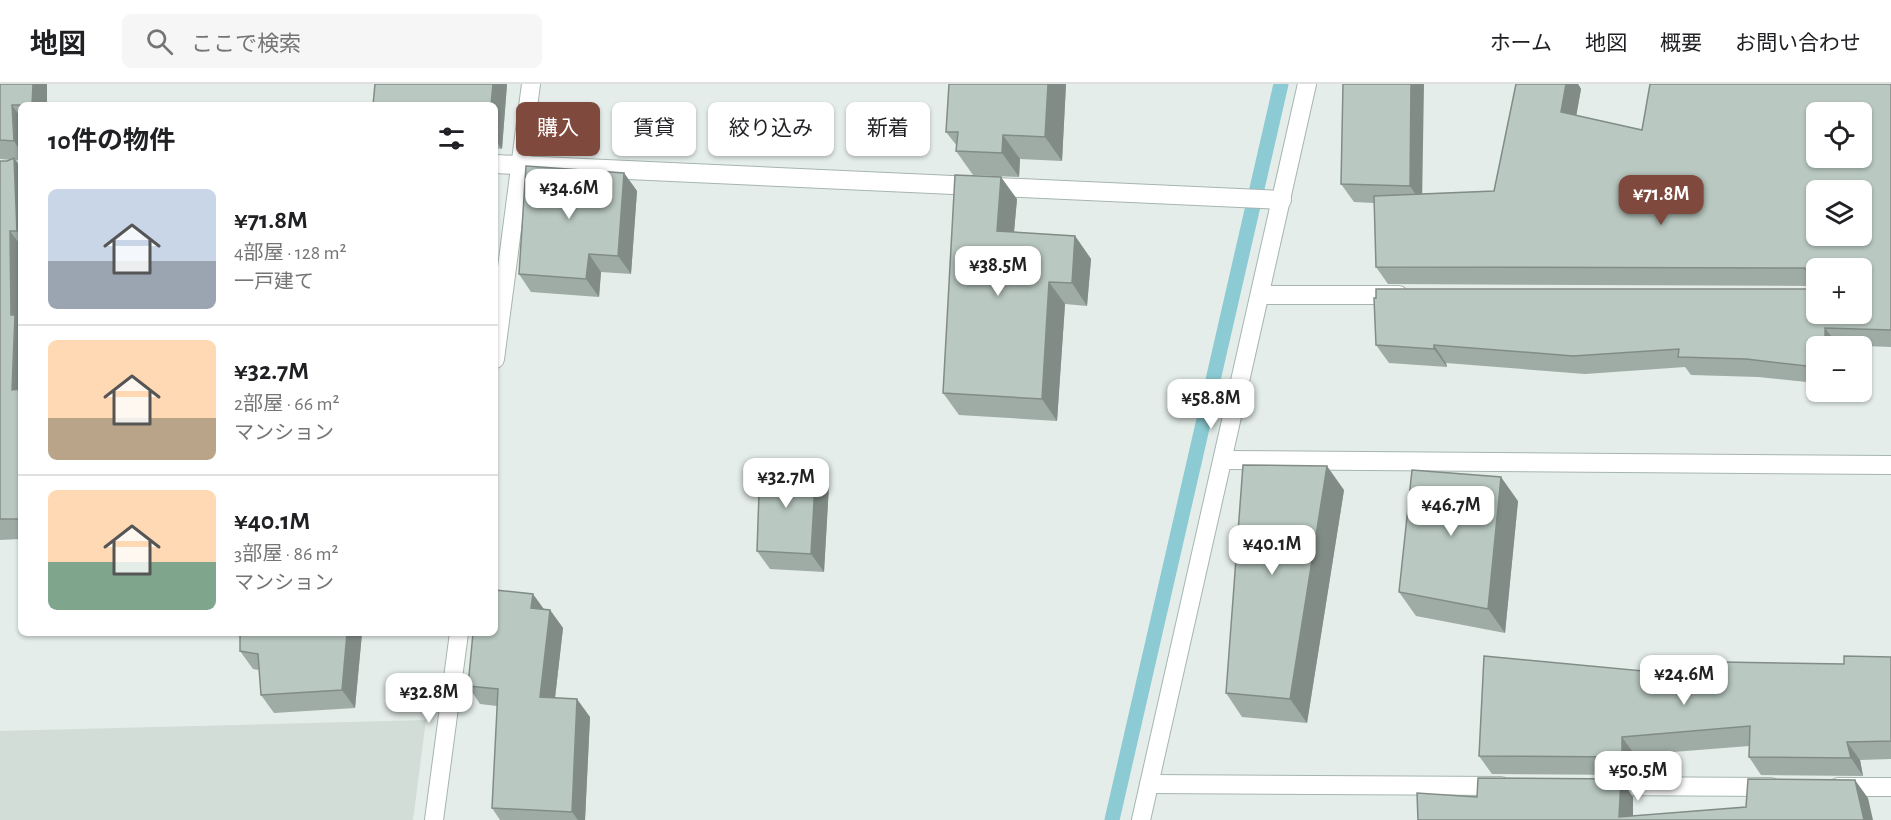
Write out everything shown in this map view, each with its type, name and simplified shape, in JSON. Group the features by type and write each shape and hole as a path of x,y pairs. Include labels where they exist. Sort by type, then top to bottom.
{"street":[{"path":"498,336 531,84"},
{"path":"1141,820 1307,84"},
{"path":"498,164 521,163 1282,200"},
{"path":"1260,295 1414,296"},
{"path":"1223,460 1891,465"},
{"path":"434,820 459,636"},
{"path":"1149,784 1520,786"},
{"path":"1580,786 1783,787"},
{"path":"1819,787 1891,787"}],"shaded area":[{"path":"426,720 413,820 0,820 0,731"}],"building":[{"path":"0,84 33,84 32,102 18,102 18,105 12,105 14,141 0,140"},
{"path":"375,84 493,84 491,102 373,102"},
{"path":"949,84 1048,84 1045,137 1003,135 1002,153 956,151 958,132 946,132"},
{"path":"1343,84 1411,84 1410,186 1341,184"},
{"path":"1516,84 1566,84 1561,112 1642,130 1650,84 1891,84 1891,330 1825,328 1825,336 1806,336 1806,366 1746,359 1678,357 1679,349 1573,356 1434,345 1434,349 1376,345 1374,298 1376,298 1376,289 1806,289 1806,324 1872,324 1872,258 1806,258 1806,269 1376,267 1374,196 1494,191"},
{"path":"14,158 17,231 10,231 11,315 15,315 12,390 18,389 18,519 0,519 0,161"},
{"path":"526,166 624,173 618,256 589,254 586,279 519,274"},
{"path":"955,175 1001,177 997,231 1075,236 1072,283 1049,282 1042,399 943,393"},
{"path":"760,464 816,467 811,554 757,551"},
{"path":"1243,465 1327,466 1290,699 1226,693"},
{"path":"1412,470 1501,477 1488,609 1399,592"},
{"path":"498,590 533,594 531,608 550,610 540,697 577,699 572,812 492,808 498,689 468,686 473,636 498,636"},
{"path":"240,636 347,636 342,690 261,695 258,654 240,651"},
{"path":"1484,656 1664,673 1663,661 1844,664 1844,656 1891,657 1891,741 1847,742 1851,758 1749,757 1750,726 1622,737 1622,757 1479,756"},
{"path":"1478,778 1621,779 1619,817 1746,807 1748,779 1855,780 1864,820 1418,820 1417,793 1477,797"}],"waterway":[{"path":"1112,820 1281,84"}]}
